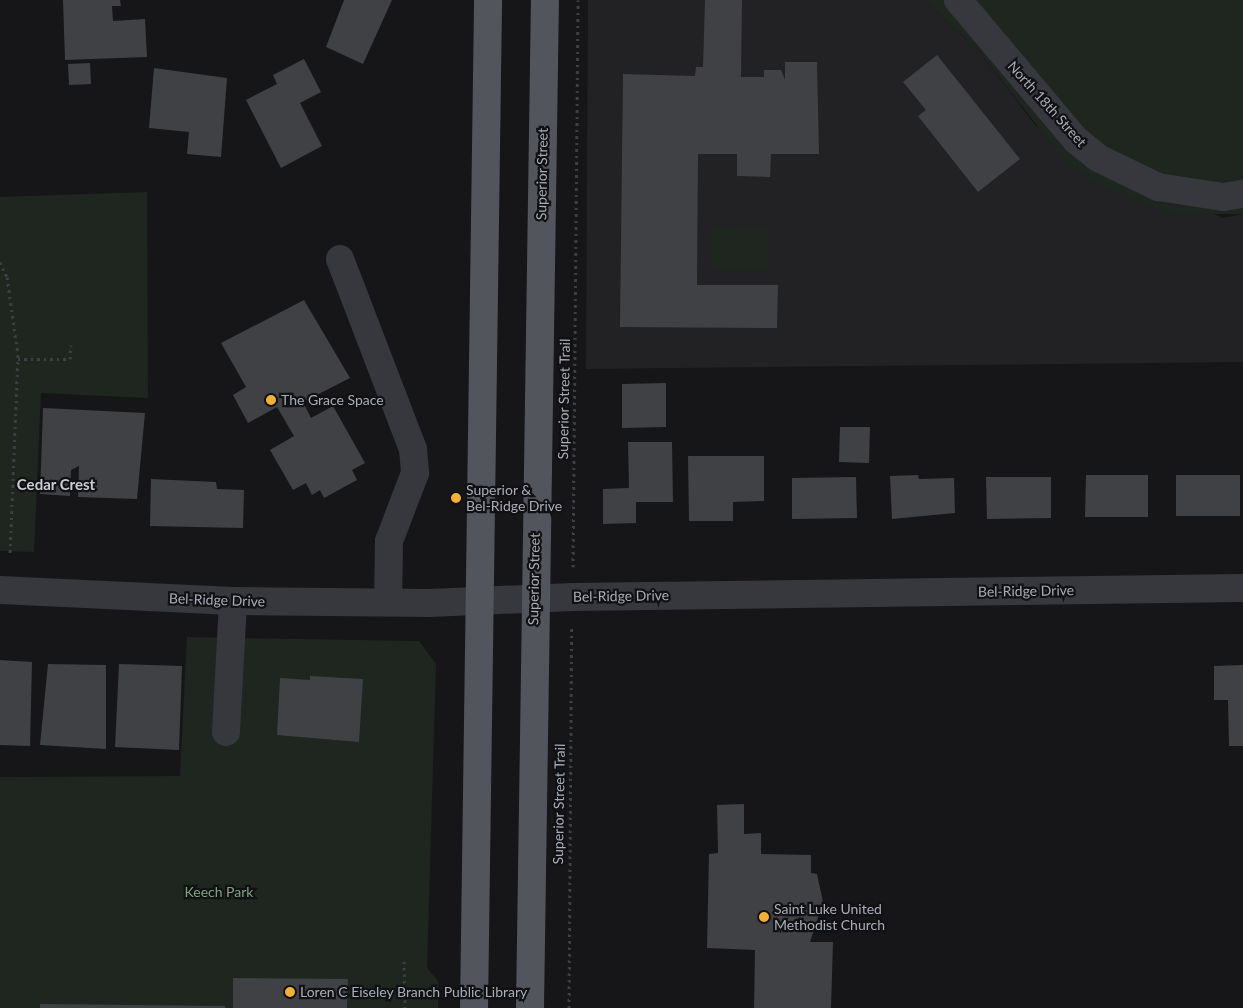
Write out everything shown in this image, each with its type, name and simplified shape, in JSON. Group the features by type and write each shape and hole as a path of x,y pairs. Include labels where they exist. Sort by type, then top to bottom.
{"main road":[{"path":"474,1008 488,0"},
{"name":"Superior Street","path":"530,1008 534,598 545,0"}],"street":[{"name":"North 18th Street","path":"958,0 1076,140 1098,158 1158,187 1223,196 1243,194"},
{"path":"340,259 413,449 415,473 389,541 388,602"},
{"name":"Bel-Ridge Drive","path":"0,590 233,601 388,602 573,596 1243,588"},
{"path":"226,732 233,601"}],"path":[{"name":"Superior Street Trail","path":"569,1008 578,0"},
{"path":"0,262 7,277 18,359 10,555"},
{"path":"18,359 70,359 71,345"},
{"path":"404,961 405,1008"}],"shaded area":[{"path":"588,0 925,0 979,51 1036,126 1222,218 1243,214 1243,362 586,369"}],"green space":[{"path":"925,0 1243,0 1243,214 1172,214 1099,185 1064,160 979,51"},
{"path":"147,192 148,398 41,393 34,552 0,551 0,197"},
{"path":"712,226 769,227 768,269 711,269"},
{"name":"Keech Park","path":"187,637 419,641 436,664 427,968 438,981 438,1008 0,1008 0,777 180,776"}],"building":[{"path":"63,0 120,0 121,6 112,6 113,21 145,19 147,57 65,60"},
{"path":"344,0 392,0 363,64 326,47"},
{"path":"705,0 742,0 741,77 764,77 764,70 781,70 785,80 785,62 817,62 819,154 771,154 770,177 737,176 737,154 698,154 697,285 778,285 777,328 620,327 623,74 695,76 696,67 703,67"},
{"path":"937,55 1020,159 978,192 918,116 926,110 903,82"},
{"path":"304,59 321,92 300,103 322,146 281,168 246,100 277,84 273,75"},
{"path":"90,63 91,84 69,85 68,64"},
{"path":"154,68 227,78 221,157 187,154 189,132 149,128"},
{"name":"The Grace Space","path":"304,300 350,378 303,402 311,418 333,406 365,463 352,470 357,480 324,498 320,490 312,495 306,483 293,490 270,450 294,436 277,407 248,423 233,395 246,387 221,343"},
{"path":"666,383 666,427 622,428 622,384"},
{"path":"43,408 145,413 137,499 78,497 79,466 71,470 70,496 40,494"},
{"path":"840,427 870,427 869,463 839,462"},
{"path":"628,442 672,442 673,502 636,502 636,523 603,524 603,489 629,488"},
{"path":"688,456 764,456 764,501 733,502 733,521 689,521"},
{"path":"918,475 919,479 954,478 955,513 892,519 890,476"},
{"path":"1086,475 1148,475 1148,517 1085,517"},
{"path":"1176,475 1240,475 1240,516 1176,516"},
{"path":"856,477 857,518 792,519 792,478"},
{"path":"986,477 1051,477 1051,518 987,519"},
{"path":"151,479 216,482 217,489 244,490 243,528 150,526"},
{"path":"0,660 32,662 30,746 0,745"},
{"path":"48,664 106,665 106,749 40,745"},
{"path":"119,664 182,666 179,750 115,747"},
{"path":"1243,665 1243,746 1229,746 1228,700 1214,700 1214,666"},
{"path":"310,676 363,679 359,742 277,735 280,678 310,680"},
{"name":"Saint Luke United Methodist Church","path":"744,804 744,834 761,833 761,854 811,855 811,873 817,874 823,902 810,942 833,942 831,1008 754,1008 755,950 707,948 709,854 718,853 717,805"},
{"name":"Loren C Eiseley Branch Public Library","path":"233,978 348,979 347,1008 233,1008"},
{"path":"40,1004 225,1006 225,1008 40,1008"}],"place":[{"name":"The Grace Space","path":"271,400"},
{"name":"Superior & Bel‐Ridge Drive","path":"456,498"},
{"name":"Saint Luke United Methodist Church","path":"764,917"},
{"name":"Loren C Eiseley Branch Public Library","path":"290,992"}],"district":[{"name":"Cedar Crest","path":"56,485"}]}
